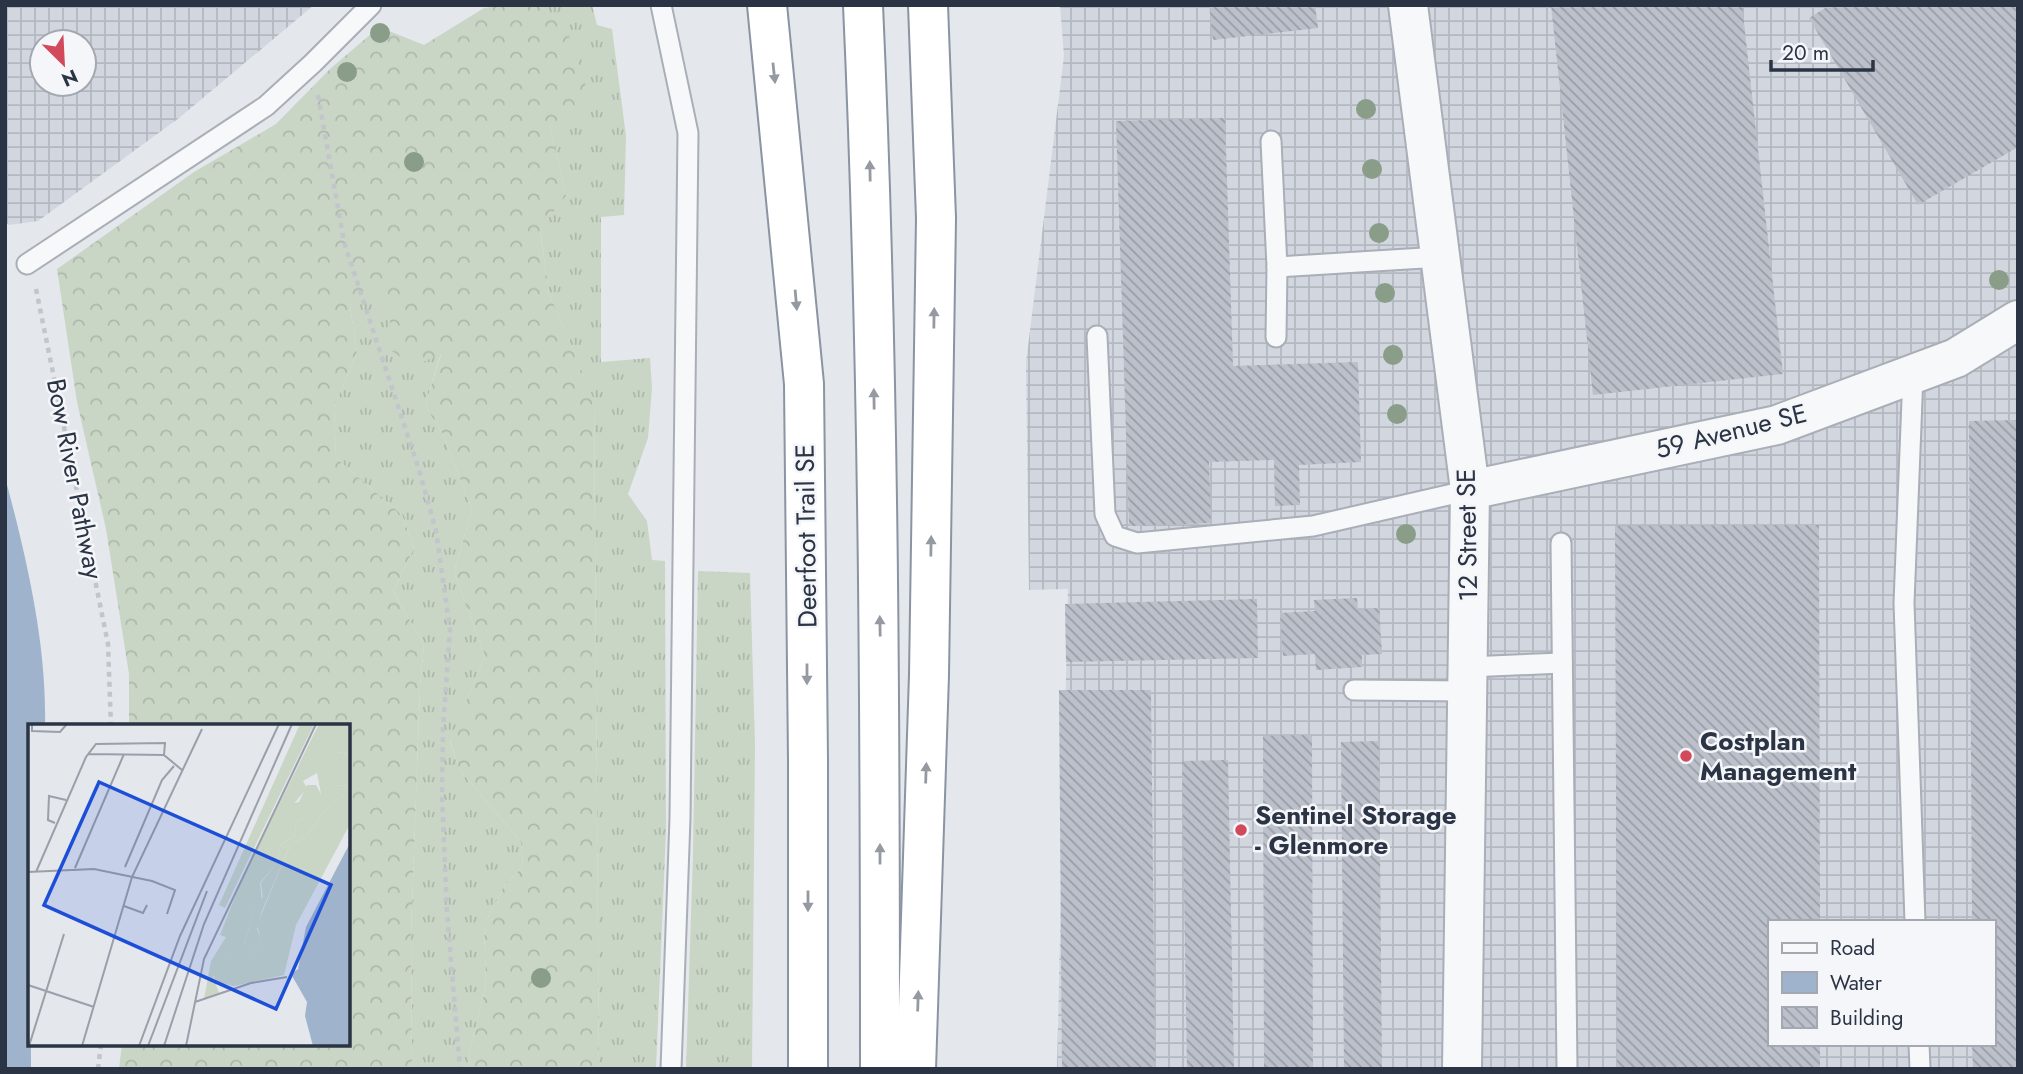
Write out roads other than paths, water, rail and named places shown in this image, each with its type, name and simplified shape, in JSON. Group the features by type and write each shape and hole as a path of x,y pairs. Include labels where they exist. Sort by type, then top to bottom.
{"highway":[{"name":"Deerfoot Trail SE","path":"767,5 803,384 808,721 808,1069"},
{"path":"863,5 869,145 880,649 880,1069"},
{"path":"916,1069 929,675 936,218 928,5"}],"street":[{"name":"12 Street SE","path":"1408,5 1471,490 1462,1069"},
{"name":"59 Avenue SE","path":"1471,490 1777,425 1956,358 2018,320"}],"lane":[{"path":"27,264 265,106 371,5"},
{"path":"660,5 688,133 680,818 671,1069"},
{"path":"1272,141 1277,267 1276,337"},
{"path":"1277,267 1440,257"},
{"path":"1097,337 1105,514 1115,536 1138,543 1313,526 1471,490"},
{"path":"1913,374 1904,603 1914,920"},
{"path":"1561,543 1567,1069"},
{"path":"1354,690 1467,679 1562,663"},
{"path":"1919,1046 1920,1069"}],"water":[{"path":"5,477 34,600 43,663 45,724 28,724 28,1046 31,1046 31,1069 5,1069"}],"place":[{"name":"Costplan Management","path":"1686,756"},
{"name":"Sentinel Storage - Glenmore","path":"1241,830"}]}
